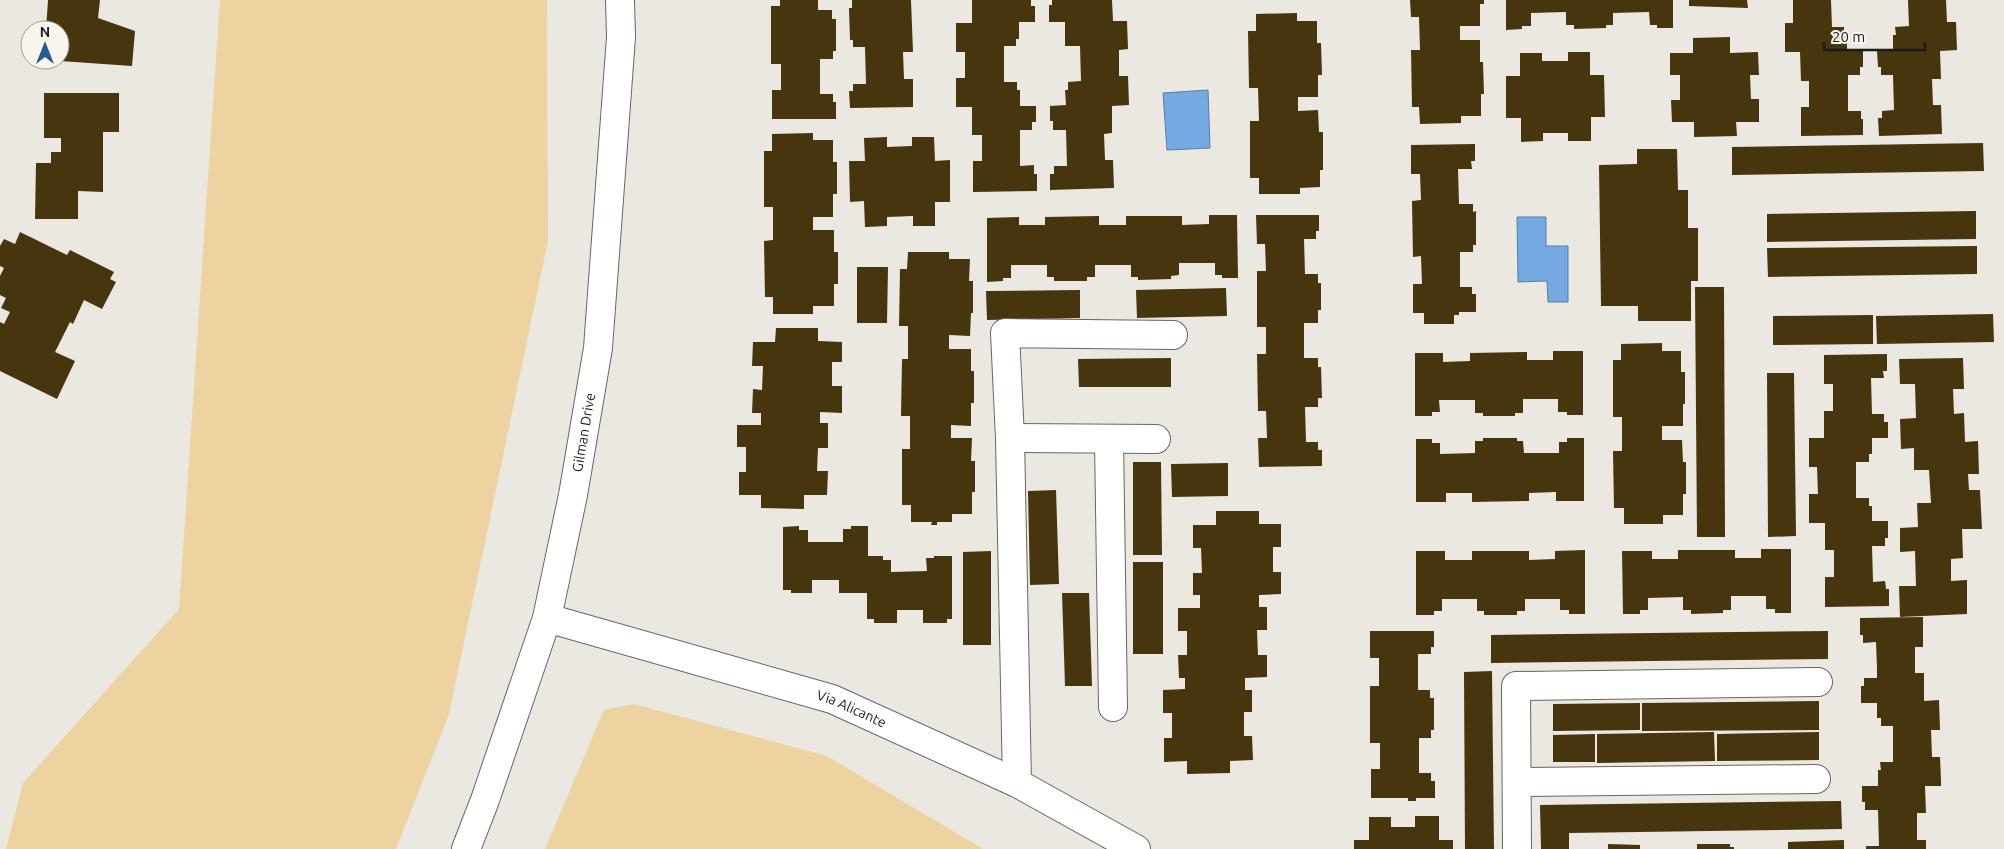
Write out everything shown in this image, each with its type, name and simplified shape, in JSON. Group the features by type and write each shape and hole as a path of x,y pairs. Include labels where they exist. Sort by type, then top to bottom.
{"main road":[{"name":"Gilman Drive","path":"466,849 485,800 547,618 575,486 598,348 621,37 620,0"},
{"path":"1017,783 1010,438 1005,334 1173,335"},
{"path":"1010,438 1156,439"},
{"path":"1109,440 1113,706"},
{"name":"Via Alicante","path":"547,618 832,699 1017,783 1136,849"},
{"path":"1517,849 1516,686 1818,682"},
{"path":"1517,782 1816,779"}],"shaded area":[{"path":"220,0 547,0 548,241 449,714 396,849 6,849 23,783 179,609"},
{"path":"634,704 827,756 983,849 545,849 604,710"}],"water":[{"path":"1208,90 1210,148 1167,150 1163,93"},
{"path":"1517,217 1546,217 1546,246 1568,246 1568,302 1548,302 1547,281 1518,282"}],"building":[{"path":"48,0 100,0 98,18 135,31 132,66 70,62 70,20 47,20"},
{"path":"780,0 818,0 818,10 832,10 832,19 836,19 836,51 833,51 833,59 820,59 820,94 833,94 833,102 836,102 836,119 772,119 772,90 781,90 781,64 771,64 771,6 780,6"},
{"path":"852,0 911,0 913,52 903,52 904,79 913,79 913,107 850,108 849,91 853,91 853,84 866,84 865,47 853,47 853,40 850,40 849,8 852,8"},
{"path":"972,0 1031,0 1031,6 1035,6 1035,22 1019,22 1019,39 1016,39 1016,46 1004,46 1004,82 1017,82 1017,90 1020,90 1020,106 1036,106 1036,122 1032,122 1032,130 1020,130 1020,166 1034,165 1034,174 1037,174 1037,191 973,192 973,161 982,161 982,135 972,135 972,107 956,107 956,78 965,78 965,52 956,52 956,23 972,23"},
{"path":"1052,0 1112,0 1113,21 1127,21 1128,49 1119,50 1119,76 1128,76 1129,105 1112,106 1112,133 1104,134 1105,160 1113,160 1114,188 1050,190 1050,174 1054,174 1054,166 1067,166 1066,130 1053,130 1053,121 1050,121 1050,106 1066,105 1065,90 1068,90 1068,82 1081,81 1080,46 1065,46 1065,22 1049,22 1049,5 1052,5"},
{"path":"1410,0 1484,0 1484,4 1480,4 1480,26 1460,26 1460,40 1480,40 1480,62 1483,62 1484,94 1481,94 1481,116 1461,116 1461,123 1420,124 1419,107 1412,107 1411,50 1420,50 1419,17 1411,17"},
{"path":"1506,0 1673,0 1673,28 1657,28 1657,25 1650,25 1649,12 1613,13 1613,25 1606,25 1606,28 1574,29 1574,25 1566,25 1566,12 1531,13 1531,26 1522,26 1522,29 1506,30"},
{"path":"1689,0 1747,0 1748,8 1689,6"},
{"path":"1793,0 1831,0 1832,27 1844,27 1844,35 1847,35 1847,51 1863,50 1863,67 1860,67 1860,75 1848,75 1848,111 1861,111 1863,135 1801,136 1801,107 1809,107 1809,81 1801,81 1800,52 1785,52 1785,23 1793,23"},
{"path":"1908,0 1946,0 1947,22 1956,22 1957,50 1940,51 1941,79 1932,79 1933,105 1941,105 1942,134 1879,136 1878,118 1882,118 1882,111 1894,110 1893,75 1881,75 1881,67 1878,67 1877,51 1893,50 1893,35 1896,35 1895,27 1909,26"},
{"path":"1297,13 1297,21 1317,21 1317,43 1321,43 1322,75 1318,75 1318,97 1298,97 1298,111 1318,110 1319,132 1323,132 1323,170 1320,170 1320,187 1300,188 1300,194 1259,194 1259,178 1250,178 1250,121 1259,121 1258,88 1249,88 1248,31 1256,31 1256,14"},
{"path":"1730,37 1730,53 1758,52 1759,75 1750,75 1751,99 1759,99 1759,122 1736,122 1737,136 1694,137 1694,122 1672,122 1671,100 1680,100 1680,75 1670,75 1670,53 1693,53 1693,38"},
{"path":"1568,52 1590,52 1590,75 1604,75 1605,117 1591,117 1591,141 1568,141 1568,133 1543,133 1543,141 1521,142 1521,118 1506,118 1506,76 1520,76 1520,53 1542,53 1542,61 1568,61"},
{"path":"44,93 119,93 119,132 103,132 103,192 78,191 78,219 35,219 36,163 51,163 51,152 61,152 61,138 44,138"},
{"path":"813,133 813,140 833,140 833,162 837,162 837,194 833,194 833,217 813,217 813,230 834,230 834,252 838,252 838,284 834,284 834,306 813,306 813,314 773,314 773,297 765,297 764,241 773,240 773,207 764,207 764,151 772,151 772,134"},
{"path":"887,137 887,147 912,146 912,137 934,137 935,161 950,160 950,202 935,202 935,226 913,226 913,216 887,217 887,226 865,227 864,201 850,202 849,161 865,161 864,138"},
{"path":"1983,143 1984,171 1732,175 1732,147"},
{"path":"1475,144 1475,161 1471,161 1472,169 1458,169 1459,204 1473,204 1473,212 1476,211 1476,245 1473,245 1473,252 1460,252 1460,287 1472,287 1472,294 1476,294 1476,312 1459,312 1459,315 1454,315 1454,324 1424,324 1424,313 1413,313 1413,284 1422,284 1421,256 1413,257 1412,201 1421,200 1420,174 1411,174 1411,145"},
{"path":"1637,149 1677,149 1678,190 1688,190 1688,228 1698,228 1698,281 1691,281 1691,321 1638,321 1638,306 1601,306 1599,165 1637,164"},
{"path":"1976,211 1976,239 1767,242 1767,214"},
{"path":"1209,215 1237,215 1238,278 1222,278 1222,275 1215,275 1215,263 1179,263 1179,275 1171,276 1171,279 1138,280 1138,277 1131,277 1131,265 1095,265 1095,277 1087,277 1087,281 1054,281 1054,277 1047,277 1047,265 1011,265 1011,278 1003,278 1003,281 987,282 987,218 1019,217 1019,225 1045,225 1045,217 1099,216 1099,225 1126,225 1126,216 1182,216 1182,225 1209,224"},
{"path":"1256,215 1319,215 1319,231 1316,231 1316,239 1304,239 1305,274 1318,274 1318,283 1321,283 1321,310 1318,310 1318,323 1304,323 1304,358 1318,358 1318,367 1321,367 1322,398 1318,398 1318,407 1305,407 1306,442 1318,442 1318,450 1322,450 1322,466 1259,467 1258,438 1267,438 1266,411 1258,411 1257,354 1266,354 1266,327 1257,327 1257,271 1266,271 1265,244 1257,244"},
{"path":"20,232 67,255 70,250 114,272 110,279 116,282 102,309 84,300 73,324 70,322 55,352 75,361 57,399 0,371 0,322 4,324 10,312 1,308 6,298 0,295 0,276 4,268 0,266 0,246 4,239 15,244"},
{"path":"1977,246 1977,274 1768,277 1767,248"},
{"path":"908,252 949,252 949,259 970,259 969,281 973,281 973,313 971,313 970,336 949,335 949,349 971,349 971,371 974,371 974,403 971,403 971,426 951,425 951,438 972,438 971,461 975,461 975,492 972,492 972,514 952,514 952,522 937,522 937,525 931,525 932,522 911,522 911,505 902,505 902,449 910,449 910,416 901,416 902,359 908,359 908,326 899,326 900,269 907,269"},
{"path":"857,267 888,267 887,323 857,323"},
{"path":"1695,287 1724,287 1725,537 1697,537"},
{"path":"1226,288 1227,316 1137,318 1136,290"},
{"path":"1080,290 1080,318 987,320 986,291"},
{"path":"1993,314 1994,342 1877,344 1876,316"},
{"path":"1873,315 1873,344 1773,345 1773,316"},
{"path":"776,328 818,328 818,341 842,342 842,362 832,362 832,386 842,386 842,413 820,412 820,423 828,423 828,448 818,448 817,471 828,471 827,495 804,495 804,509 761,508 761,495 739,495 739,472 746,472 746,447 737,447 737,425 761,425 761,413 752,413 753,389 762,390 763,366 752,366 753,342 775,342"},
{"path":"1662,343 1662,351 1681,351 1681,372 1685,372 1683,426 1662,426 1662,440 1682,440 1683,462 1686,462 1686,494 1683,494 1683,515 1663,515 1663,524 1624,524 1624,508 1614,508 1613,451 1622,451 1622,417 1613,417 1613,360 1621,360 1621,344"},
{"path":"1553,351 1583,351 1583,415 1567,415 1567,412 1558,412 1558,399 1523,399 1523,413 1515,413 1515,416 1483,416 1483,413 1475,413 1475,400 1439,400 1440,412 1432,412 1432,416 1415,416 1415,353 1443,353 1443,362 1470,361 1470,353 1527,352 1527,360 1553,360"},
{"path":"1887,354 1887,371 1883,371 1884,378 1871,378 1872,414 1884,414 1884,422 1888,422 1888,438 1872,438 1872,454 1869,454 1869,462 1856,462 1856,498 1869,498 1869,506 1872,506 1872,521 1888,521 1888,538 1885,538 1885,546 1872,546 1873,582 1885,581 1886,589 1889,589 1889,606 1825,607 1825,577 1834,577 1834,550 1825,550 1825,523 1809,523 1809,494 1818,494 1817,467 1809,467 1809,438 1824,438 1824,411 1833,411 1833,384 1824,384 1824,355"},
{"path":"1171,358 1171,387 1079,387 1078,359"},
{"path":"1963,358 1964,389 1953,389 1954,414 1964,413 1965,442 1978,441 1979,474 1968,474 1969,490 1980,490 1982,529 1962,529 1963,558 1951,559 1951,581 1967,580 1967,614 1900,617 1899,586 1916,586 1915,551 1900,552 1900,528 1918,527 1917,503 1931,503 1929,470 1914,470 1914,448 1901,449 1900,419 1916,418 1915,384 1900,384 1899,359"},
{"path":"1767,373 1794,373 1796,536 1768,537"},
{"path":"1483,438 1517,438 1517,441 1523,441 1524,453 1559,453 1559,442 1567,442 1567,438 1584,438 1584,501 1556,501 1556,492 1529,493 1529,501 1472,502 1472,493 1446,493 1446,502 1416,502 1416,439 1432,439 1432,443 1440,443 1440,454 1475,453 1475,441 1483,441"},
{"path":"1133,462 1161,462 1162,555 1133,555"},
{"path":"1228,463 1228,496 1172,497 1171,464"},
{"path":"1056,490 1059,584 1030,585 1028,491"},
{"path":"1216,511 1259,511 1259,524 1281,524 1281,547 1273,547 1273,572 1281,572 1281,594 1259,595 1259,607 1267,607 1267,630 1257,630 1258,655 1267,655 1267,677 1245,678 1245,690 1252,690 1252,712 1244,712 1244,736 1252,736 1253,760 1230,761 1230,773 1187,774 1187,761 1164,762 1164,738 1172,738 1172,713 1163,713 1163,690 1185,689 1185,678 1179,678 1178,655 1187,655 1187,631 1178,631 1178,608 1200,608 1200,595 1193,595 1193,573 1202,573 1201,548 1193,548 1193,525 1216,525"},
{"path":"799,526 799,530 808,530 808,542 843,542 843,529 851,529 851,526 868,526 868,556 883,556 883,560 891,560 891,572 927,571 926,558 952,556 952,619 947,619 947,623 923,623 923,610 897,610 897,623 874,623 874,619 867,619 867,593 839,593 839,580 812,580 812,593 791,593 791,590 783,590 783,527"},
{"path":"1761,549 1791,549 1791,613 1775,613 1775,609 1766,609 1766,596 1731,596 1731,610 1723,610 1723,613 1691,614 1691,610 1683,610 1683,597 1648,598 1648,610 1640,610 1640,614 1623,614 1622,551 1652,551 1652,559 1678,559 1678,550 1735,550 1735,558 1761,558"},
{"path":"1585,550 1585,614 1569,614 1569,610 1560,610 1560,599 1525,599 1525,611 1517,611 1517,615 1484,615 1484,611 1477,611 1477,599 1442,599 1442,611 1434,611 1434,615 1416,615 1416,551 1445,551 1445,560 1472,560 1472,551 1529,551 1529,560 1555,559 1555,551"},
{"path":"991,551 991,645 963,645 963,552"},
{"path":"1133,562 1163,562 1163,654 1133,654"},
{"path":"1062,593 1089,593 1092,686 1065,686"},
{"path":"1923,617 1923,647 1915,647 1915,673 1924,673 1924,701 1939,700 1940,730 1931,730 1932,757 1940,757 1941,780 1941,786 1925,786 1926,813 1917,813 1917,840 1926,840 1926,849 1866,849 1866,846 1879,846 1878,810 1865,810 1865,802 1862,802 1862,786 1878,786 1878,770 1881,770 1880,762 1893,762 1893,726 1881,726 1881,718 1877,718 1877,703 1861,703 1861,686 1864,686 1864,678 1877,678 1877,668 1876,642 1863,643 1863,635 1860,635 1860,618"},
{"path":"1370,631 1434,631 1434,647 1431,647 1431,654 1418,654 1418,690 1430,690 1430,698 1434,698 1434,730 1431,730 1431,738 1419,738 1419,773 1431,773 1431,781 1435,781 1435,798 1416,798 1416,801 1408,801 1408,798 1371,798 1371,769 1380,769 1380,743 1370,743 1370,686 1379,686 1379,658 1370,658"},
{"path":"1828,631 1828,659 1491,663 1491,635"},
{"path":"1492,671 1494,849 1465,849 1464,672"},
{"path":"1819,701 1819,730 1642,731 1642,703"},
{"path":"1640,703 1640,730 1553,731 1553,704"},
{"path":"1714,732 1715,761 1597,763 1597,734"},
{"path":"1819,732 1819,760 1717,761 1717,734"},
{"path":"1595,734 1595,762 1553,762 1553,735"},
{"path":"1841,801 1842,829 1569,833 1569,849 1541,849 1540,805"},
{"path":"1415,816 1439,816 1439,840 1453,840 1453,849 1354,849 1354,840 1369,840 1369,817 1391,817 1391,827 1415,827"},
{"path":"1844,840 1844,849 1788,849 1788,842"},
{"path":"1608,844 1640,845 1640,849 1608,849"},
{"path":"1697,844 1730,844 1730,847 1734,847 1734,849 1697,849"}]}
